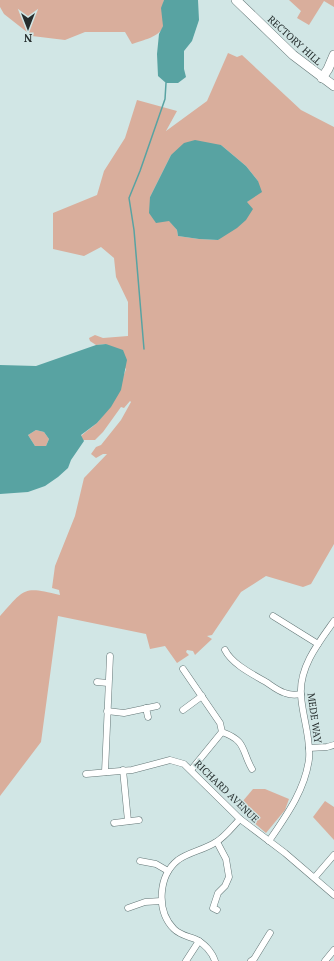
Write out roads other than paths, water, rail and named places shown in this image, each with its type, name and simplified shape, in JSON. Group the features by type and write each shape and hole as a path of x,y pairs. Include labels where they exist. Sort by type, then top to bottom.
{"street":[{"name":"RECTORY HILL","path":"236,0 292,55 334,86"},
{"path":"322,78 334,55"},
{"path":"273,616 318,644"},
{"name":"MEDE WAY","path":"269,841 294,804 306,773 309,748 301,694 303,673 318,644 334,621"},
{"path":"225,650 228,656 245,670 274,688 286,694 301,694"},
{"path":"105,772 110,656"},
{"path":"183,669 220,723 222,732"},
{"path":"97,682 108,683"},
{"path":"182,710 202,696"},
{"path":"107,711 124,713 157,706"},
{"path":"146,708 148,717"},
{"path":"222,732 229,734 238,741 244,750 248,763 252,769"},
{"path":"192,770 222,732"},
{"path":"309,748 334,745"},
{"name":"RICHARD AVENUE","path":"86,774 123,770 170,760 184,764 192,770 240,819 334,895"},
{"path":"123,770 128,821"},
{"path":"215,961 207,948 199,941 180,933 167,921 161,901 165,878 168,871 174,864 184,856 217,842 240,819"},
{"path":"114,822 139,820"},
{"path":"217,842 226,859 229,877 225,886 218,894 213,908 217,910"},
{"path":"314,878 334,855"},
{"path":"140,862 156,864 168,871"},
{"path":"128,908 145,902 161,901"},
{"path":"251,961 254,959 270,932"},
{"path":"186,961 199,941"},
{"path":"325,961 334,950"}],"water":[{"path":"164,0 198,0 199,20 192,41 184,51 184,69 186,77 178,83 166,83 158,76 157,54 159,34 163,26 161,8"},
{"path":"195,140 221,145 246,166 258,181 262,192 247,202 253,209 246,220 237,228 218,240 178,236 177,230 169,221 156,223 149,213 150,197 171,155 184,143"},
{"path":"106,344 123,350 127,360 121,390 111,407 97,423 81,435 84,441 71,460 68,468 58,477 45,486 28,492 0,494 0,365 36,366 96,345","holes":["36,430 44,432 49,439 46,446 35,446 28,435"]}],"waterway":[{"path":"144,349 134,230 129,198 165,99 166,83"}]}
